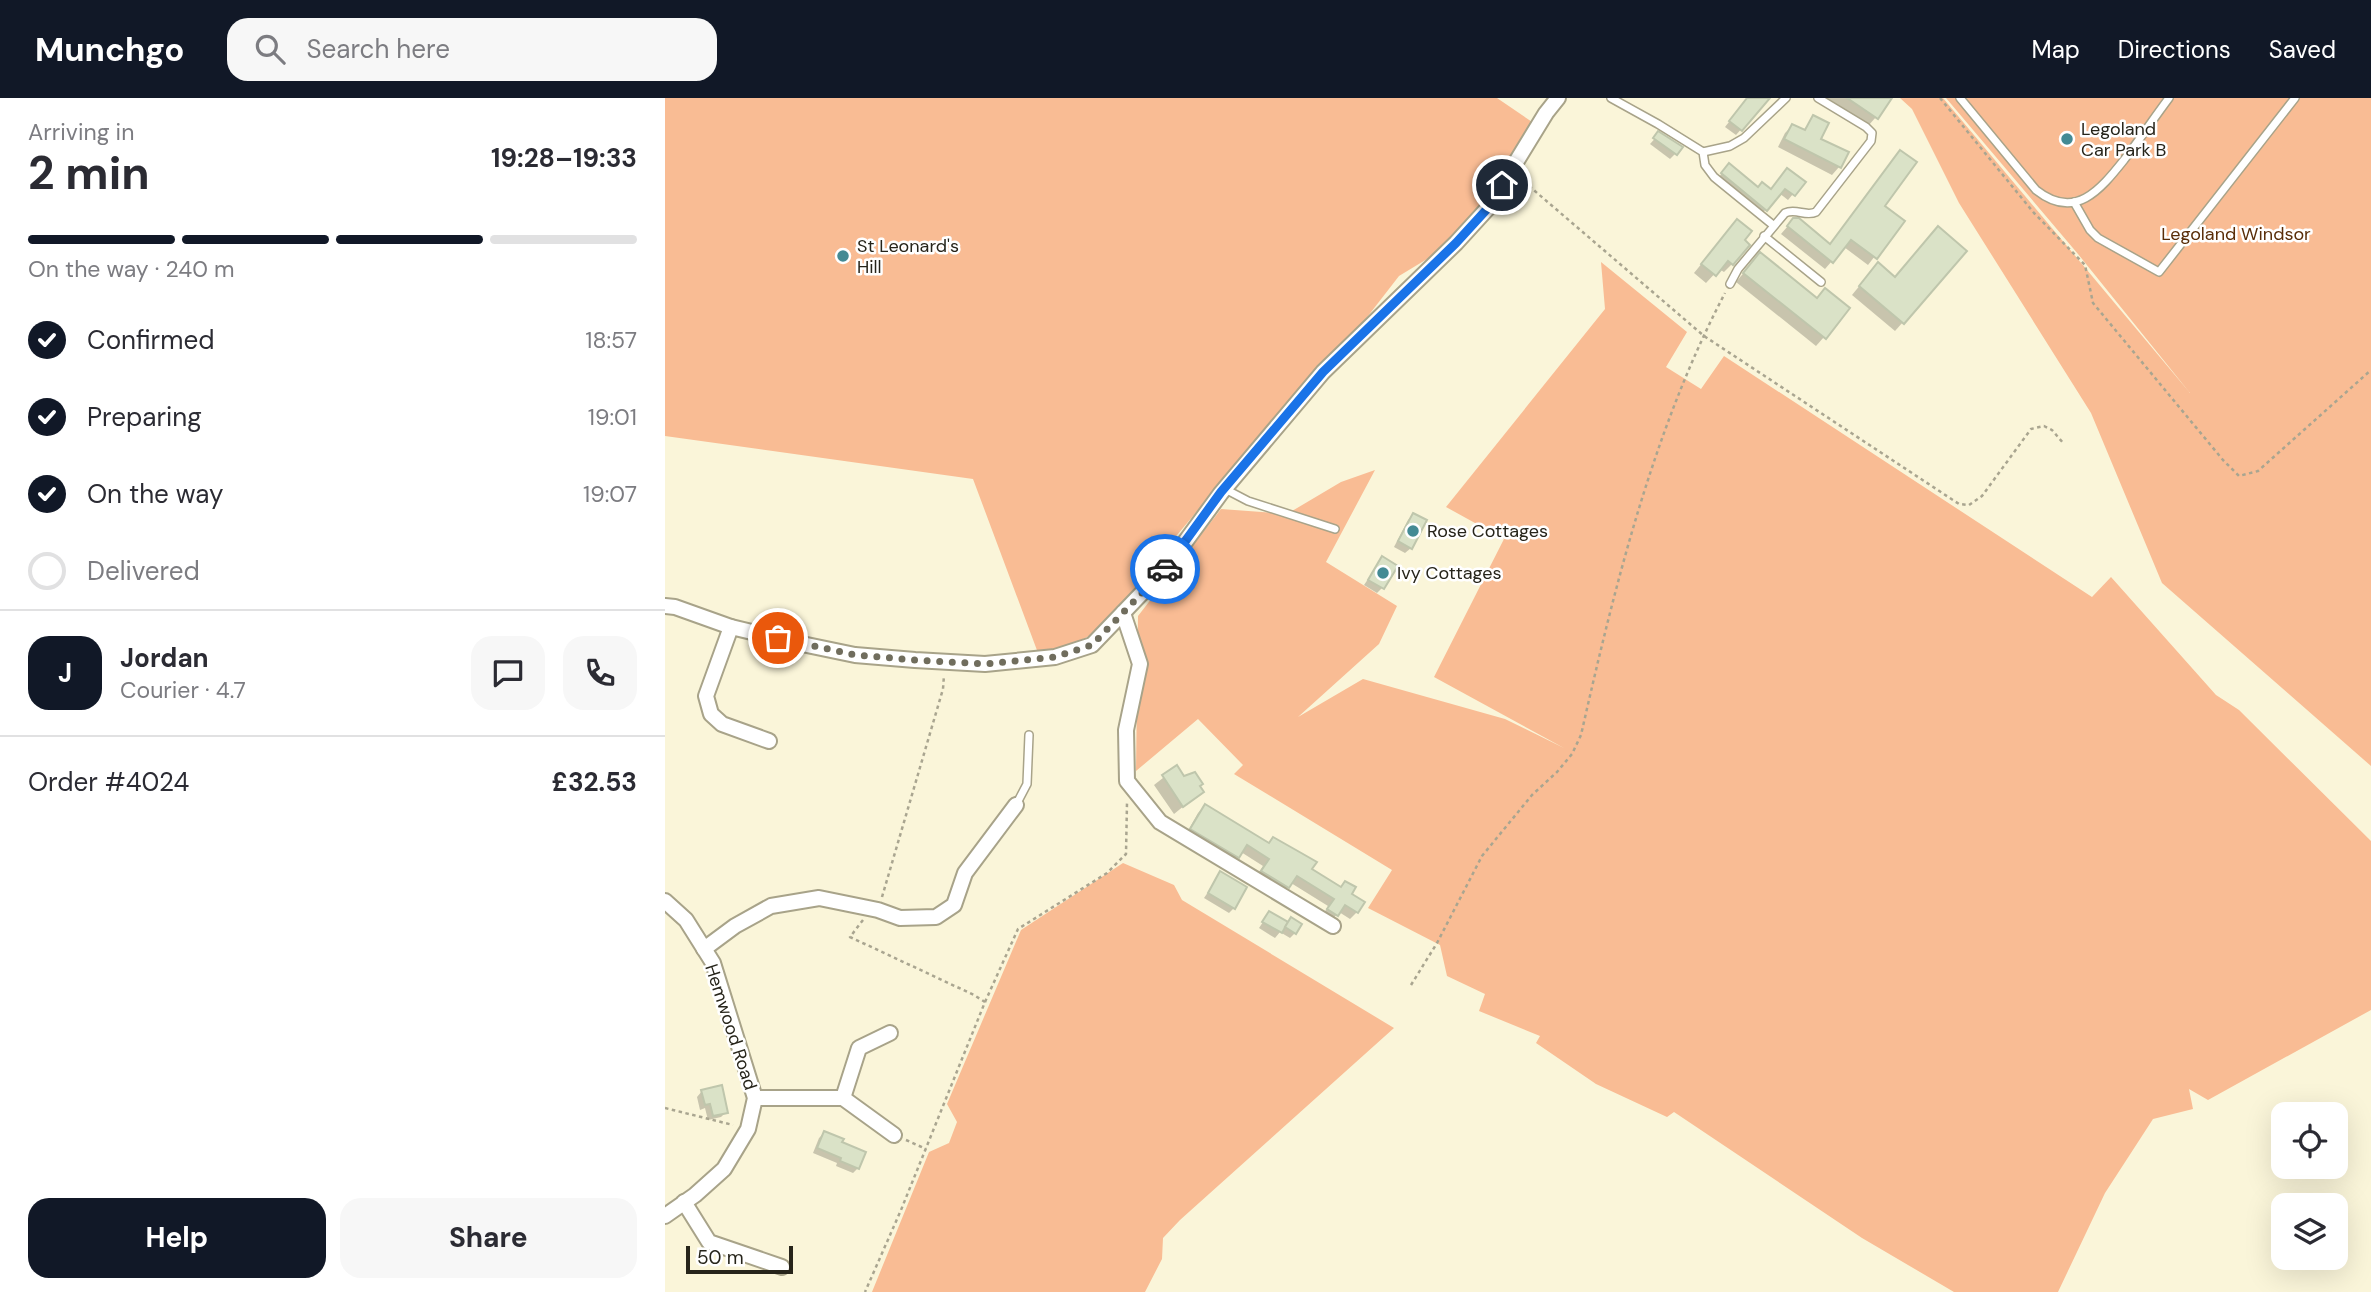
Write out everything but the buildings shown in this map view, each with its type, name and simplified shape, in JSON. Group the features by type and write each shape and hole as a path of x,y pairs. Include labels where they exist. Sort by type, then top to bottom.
{"street":[{"path":"665,606 731,627 855,655 985,664 1055,657 1092,645 1166,568 1224,489 1323,372 1456,243 1488,208 1558,98"},
{"path":"1123,613 1140,664 1126,730 1127,781 1160,822 1333,926"},
{"path":"731,627 706,696 711,714 722,724 769,741"},
{"path":"704,949 735,926 771,906 819,898 900,918 936,917 954,905 965,873 1016,805"},
{"name":"Hemwood Road","path":"665,901 686,920 713,963 755,1098 748,1129 724,1169 665,1216"},
{"path":"843,1098 859,1048 890,1033"},
{"path":"755,1098 843,1098 894,1135"},
{"path":"684,1202 709,1242 782,1267"}],"lane":[{"path":"1611,98 1703,152 1730,146 1744,138 1786,98"},
{"path":"1730,284 1738,269 1784,213 1791,210 1812,214 1817,212 1871,142 1872,133 1866,127 1818,98"},
{"path":"1960,98 2036,190 2049,199 2074,202 2089,197 2104,185 2169,98"},
{"path":"2074,202 2090,230 2098,238 2159,272 2295,98"},
{"path":"1703,152 1705,165 1714,177 1773,225"},
{"path":"1764,236 1821,282"},
{"path":"1224,489 1248,501 1335,529"},
{"path":"1016,805 1027,785 1029,735"}],"path":[{"path":"1940,98 2035,213 2085,265 2093,303 2239,476 2258,471 2371,370"},
{"path":"1529,186 1704,336 1959,504 1969,505 1982,496 2031,429 2044,426 2052,430 2064,444"},
{"path":"1411,985 1437,943 1482,856 1523,804 1572,754 1581,735 1626,551 1673,409 1730,284"},
{"path":"944,660 943,689 875,910 850,937 985,1002"},
{"path":"865,1292 1018,929 1107,873 1126,854 1127,781"},
{"path":"665,1108 748,1129"},
{"path":"894,1135 926,1149"}],"green space":[{"path":"665,98 1497,98 1535,124 1494,189 1437,253 1399,276 1368,316 1280,412 1157,559 1114,616 1097,632 1069,646 1038,653 973,479 665,436"},
{"name":"Legoland Windsor","path":"1900,98 1943,98 2190,393 2078,254 1946,98 2371,98 2371,766 2162,583 2091,413 1959,203 1912,109"},
{"path":"1601,262 1687,332 1666,367 1701,389 1724,356 2092,597 2111,577 2216,695 2239,710 2371,841 2371,1010 2208,1100 2189,1089 2193,1109 2153,1119 2105,1193 2058,1292 1954,1292 1862,1238 1674,1112 1667,1117 1596,1084 1536,1043 1540,1036 1479,1011 1485,994 1447,976 1440,945 1368,908 1392,870 1234,774 1243,765 1198,719 1136,771 1138,616 1221,509 1287,514 1341,482 1375,470 1326,562 1397,606 1379,644 1298,717 1363,679 1505,719 1564,748 1434,677 1504,539 1446,507 1605,309"},
{"path":"1123,863 1174,885 1182,900 1394,1028 1163,1238 1162,1259 1145,1292 872,1292 929,1152 949,1143 957,1122 947,1104 1021,930"}],"way so far":[{"path":"778,638 855,655 915,660 985,664 1055,657 1092,645 1165,569"}],"place":[{"name":"Legoland Car Park B","path":"2067,139"},
{"name":"St Leonard's Hill","path":"843,256"},
{"name":"Rose Cottages","path":"1413,531"},
{"name":"Ivy Cottages","path":"1383,573"}],"route":[{"path":"1165,569 1221,492 1323,372 1456,243 1488,208 1502,185"}]}
